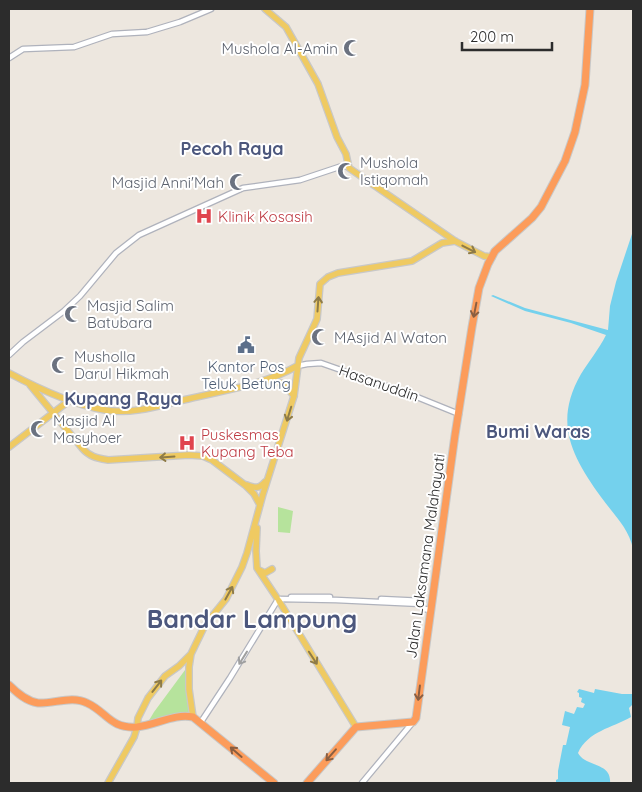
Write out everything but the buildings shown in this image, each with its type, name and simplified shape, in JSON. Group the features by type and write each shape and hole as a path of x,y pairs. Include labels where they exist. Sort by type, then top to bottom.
{"highway":[{"path":"491,259 495,251 532,218 541,207 571,146 580,110 587,65 592,9"},
{"name":"Jalan Laksamana Malahayati","path":"413,722 416,718 458,414 476,307 480,288 491,259"},
{"path":"9,685 22,696 36,702 79,700 88,703 116,724 137,727 184,716 193,717 274,783"},
{"path":"307,783 356,727 413,722"}],"main road":[{"path":"265,9 286,27 318,84 346,154 348,166 455,242 491,259"},
{"path":"442,243 445,238 444,234"},
{"path":"356,727 257,568 256,551 260,504 294,396 299,358 317,319 319,287 324,280 338,274 414,260 442,243 455,242"},
{"path":"9,372 29,384 70,400 103,410 124,411 155,406 268,380 298,366"},
{"path":"268,380 284,384 294,396"},
{"path":"29,384 82,448 96,458 118,460 189,455 204,456 214,461 245,485 260,504"},
{"path":"44,400 43,395 46,391"},
{"path":"9,447 70,400"},
{"path":"245,485 253,488 259,487 268,478"},
{"path":"254,494 258,490 263,494"},
{"path":"193,717 189,689 191,654 205,625 226,598 234,583 244,560 258,516"},
{"path":"257,568 265,573 272,569"},
{"path":"108,783 128,749 137,727 138,718 148,698 165,676 191,654"}],"street":[{"path":"9,58 23,49 74,46 112,34 147,32 180,22 212,9"},
{"path":"9,356 23,342 64,311 80,296 116,253 139,235 242,188 300,180 339,167 348,166"},
{"name":"Hasanuddin","path":"298,366 321,363 412,395 458,414"},
{"path":"201,722 278,599 339,597 422,603 433,601"},
{"path":"422,603 424,609 431,610"},
{"path":"362,783 413,722"}],"green space":[{"path":"278,507 293,511 290,533 278,532"},
{"path":"188,666 190,713 148,722 154,712"}],"water":[{"path":"633,231 633,549 628,534 582,467 575,453 567,424 568,408 573,392 581,374 606,335 571,323 525,311 491,296 493,295 525,308 608,330 610,306 616,282"},
{"path":"579,689 594,693 595,689 622,694 632,694 633,692 633,704 629,708 631,717 594,735 582,746 578,753 586,761 607,771 610,783 556,783 563,745 566,745 570,727 562,725 565,711 574,714 577,707 583,708 585,704 581,702 582,698 579,697 577,692"}],"place":[{"name":"Mushola Al-Amin","path":"352,48"},
{"name":"Mushola Istiqomah","path":"346,171"},
{"name":"Masjid Anni'Mah","path":"238,182"},
{"name":"Klinik Kosasih","path":"204,216"},
{"name":"Masjid Salim Batubara","path":"73,314"},
{"name":"MAsjid Al Waton","path":"320,337"},
{"name":"Kantor Pos Teluk Betung","path":"246,345"},
{"name":"Musholla Darul Hikmah","path":"60,365"},
{"name":"Masjid Al Masyhoer","path":"39,429"},
{"name":"Puskesmas Kupang Teba","path":"187,443"}],"district":[{"name":"Pecoh Raya","path":"232,148"},
{"name":"Kupang Raya","path":"123,398"},
{"name":"Bumi Waras","path":"538,431"},
{"name":"Bandar Lampung","path":"252,618"}]}
